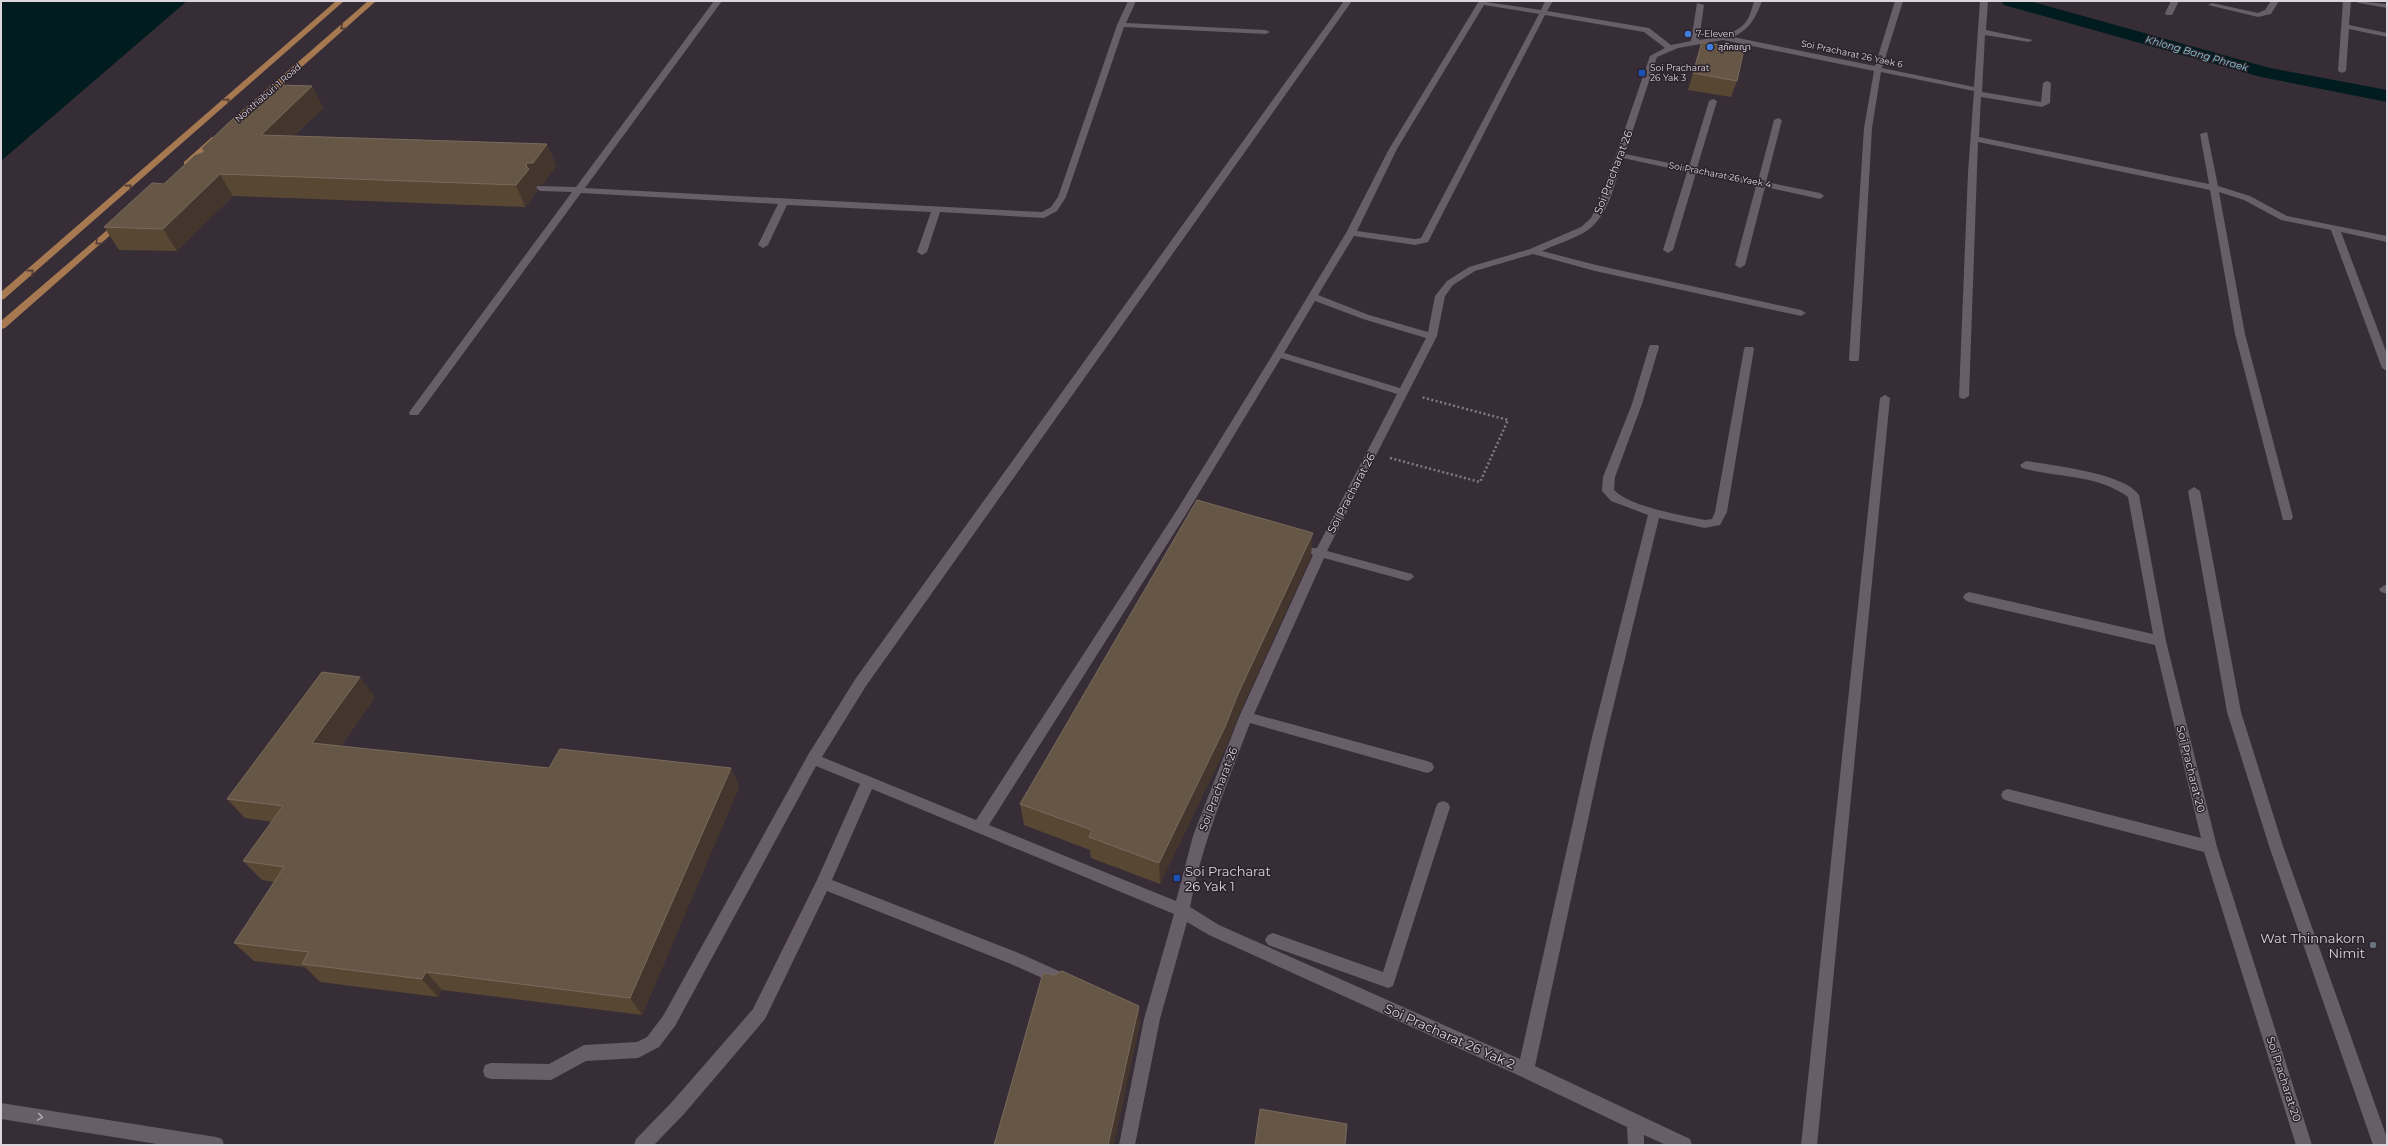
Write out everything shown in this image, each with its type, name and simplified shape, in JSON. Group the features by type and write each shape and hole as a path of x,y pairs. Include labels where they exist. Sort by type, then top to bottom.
{"main road":[{"name":"Nonthaburi 1 Road","path":"1,297 340,1"},
{"name":"Nonthaburi 1 Road","path":"180,171 372,1"},
{"path":"1,326 126,217"}],"street":[{"path":"414,413 718,1"},
{"path":"540,188 1044,215 1054,209 1065,190 1121,25 1132,1"},
{"path":"491,1071 551,1072 584,1053 638,1050 654,1042 669,1021 813,759 862,682 1348,1"},
{"path":"1351,233 1415,242 1425,240 1549,1"},
{"name":"Soi Pracharat 26","path":"1127,1145 1145,1016 1181,910 1200,836 1246,717 1320,553 1404,393 1432,336 1440,296 1450,283 1472,269 1533,251 1566,238 1584,229 1595,219 1605,198 1654,56 1670,48 1722,37 1748,24 1758,1"},
{"path":"1854,359 1868,128 1878,69 1899,1"},
{"path":"2169,13 2175,1"},
{"path":"2212,5 2258,15 2268,12 2275,1"},
{"path":"2342,71 2347,1"},
{"path":"2359,1 2387,6"},
{"path":"980,826 1181,513 1278,354 1351,233 1393,149 1482,2 1646,30 1670,48"},
{"path":"1964,396 1974,139 1984,2"},
{"path":"1695,43 1700,5"},
{"path":"1121,25 1266,32"},
{"path":"2345,26 2387,35"},
{"path":"1982,32 2029,40"},
{"name":"Soi Pracharat 26 Yaek 6","path":"1722,37 2042,105 2046,103 2047,83"},
{"path":"1668,250 1713,101"},
{"path":"1740,265 1778,120"},
{"path":"2204,134 2240,334 2287,517"},
{"path":"1974,139 2214,188 2247,198 2284,218 2387,239"},
{"name":"Soi Pracharat 26 Yaek 4","path":"1620,155 1820,196"},
{"path":"180,171 192,172"},
{"path":"763,245 784,202"},
{"path":"922,252 936,210"},
{"path":"2335,229 2387,368"},
{"path":"1533,251 1595,268 1801,313"},
{"path":"1312,296 1366,317 1432,336"},
{"path":"1654,347 1637,404 1609,477 1608,491 1615,498 1654,513 1705,524 1716,522 1721,512 1749,349"},
{"path":"1278,354 1404,393"},
{"path":"1809,1145 1885,398"},
{"name":"Soi Pracharat 20","path":"2026,465 2112,482 2127,489 2133,495 2160,641 2210,847 2304,1145"},
{"path":"2194,491 2234,712 2276,846 2381,1145"},
{"path":"1181,513 1196,517"},
{"path":"1526,1070 1598,741 1654,513"},
{"path":"1305,548 1408,577"},
{"path":"1969,597 2160,641"},
{"path":"1246,717 1427,767"},
{"path":"813,759 980,826 1181,910"},
{"path":"642,1145 678,1108 759,1014 823,883 868,782"},
{"path":"2008,795 2210,847"},
{"path":"1273,940 1388,981 1443,807"},
{"path":"823,883 1016,959 1080,988"},
{"name":"Soi Pracharat 26 Yak 2","path":"1181,910 1214,930 1526,1070 1684,1145"},
{"path":"1329,982 1336,962"},
{"path":"1,1111 209,1145"},
{"path":"1635,1122 1636,1145"}],"path":[{"path":"1372,453 1480,482 1508,420 1404,393"}],"shaded area":[{"path":"1,1 187,1 1,161"}],"building":[{"path":"1702,42 1744,49 1737,81 1693,73"},
{"path":"280,85 312,86 261,135 547,144 533,163 527,163 526,166 529,169 516,185 220,174 163,229 104,227 152,183 164,184 195,155 204,152 202,148 236,116 246,116"},
{"path":"1197,500 1313,533 1238,694 1225,727 1159,863 1089,837 1092,830 1020,804"},
{"path":"322,672 360,677 312,743 549,768 560,749 731,768 630,998 426,972 422,979 302,964 309,952 234,943 284,867 243,861 283,806 227,799"},
{"path":"1062,971 1139,1006 1108,1145 994,1145 1043,973 1054,975"},
{"path":"1260,1109 1347,1124 1345,1145 1255,1145"}],"waterway":[{"name":"Khlong Bang Phraek","path":"2010,1 2268,73 2387,96"}],"place":[{"name":"7-Eleven","path":"1688,34"},
{"name":"สุภัคชญา","path":"1710,47"},
{"name":"Soi Pracharat 26 Yak 3","path":"1642,73"},
{"name":"Soi Pracharat 26 Yak 1","path":"1177,878"},
{"name":"Wat Thinnakorn Nimit","path":"2373,945"}]}
